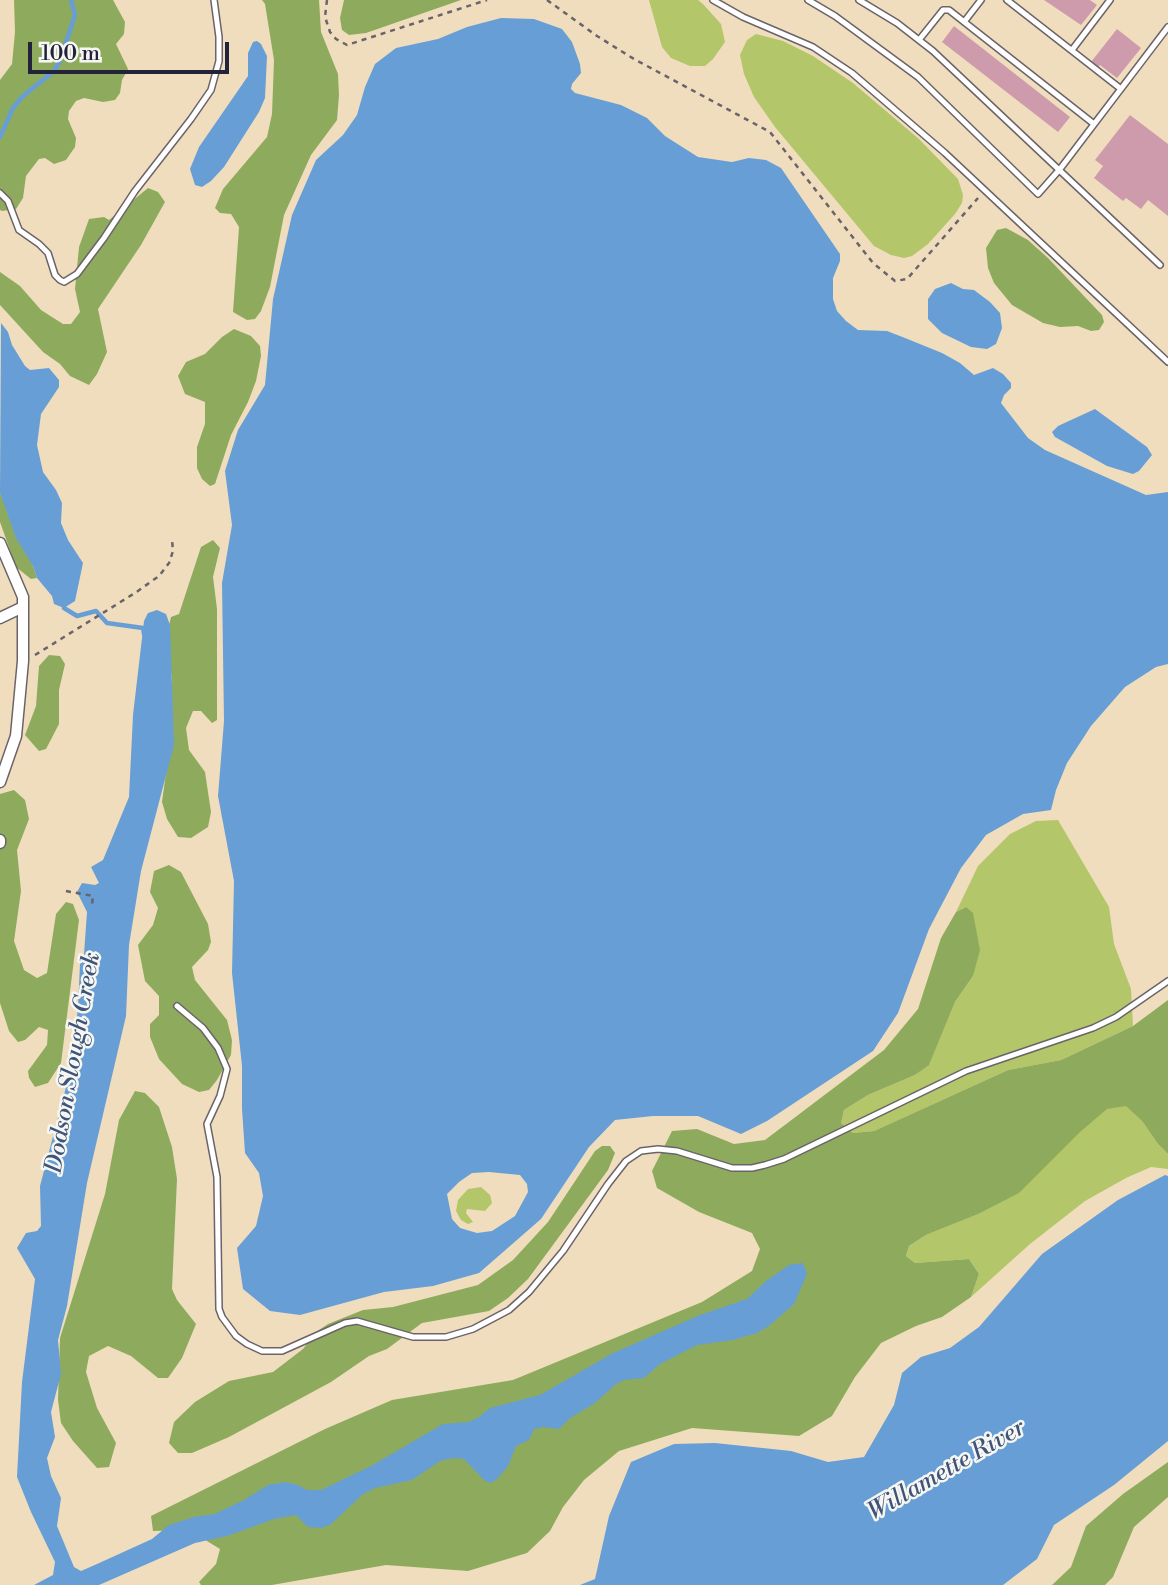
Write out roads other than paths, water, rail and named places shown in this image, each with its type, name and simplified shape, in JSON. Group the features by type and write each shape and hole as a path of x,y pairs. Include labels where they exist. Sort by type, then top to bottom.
{"street":[{"path":"0,542 23,597 23,661 16,736 0,782"},
{"path":"0,618 23,607"}],"lane":[{"path":"2,194 8,201 19,230 48,253 55,275 64,282 77,274 211,90 219,61 214,0"},
{"path":"713,0 743,17 813,47 891,104 1168,362"},
{"path":"808,0 835,16 918,77 1038,194 1168,27"},
{"path":"859,0 919,40 1160,265"},
{"path":"964,22 981,0"},
{"path":"1007,0 1121,89"},
{"path":"1072,50 1110,0"},
{"path":"919,40 943,10 949,10 1094,124"},
{"path":"177,1006 204,1028 218,1048 227,1069 220,1096 207,1124 217,1177 219,1308 222,1317 236,1336 247,1344 262,1351 282,1351 345,1323 357,1321 413,1337 446,1337 473,1329 509,1310 530,1293 563,1251 608,1184 626,1161 641,1151 677,1151 732,1168 765,1165 966,1071 1116,1017 1168,981"}],"water":[{"path":"501,18 534,19 562,29 572,42 580,64 581,73 571,89 575,93 621,105 647,118 665,136 698,157 732,162 749,158 766,160 781,168 840,254 833,278 833,299 837,311 846,321 858,330 887,331 942,353 974,375 993,368 1011,383 1011,388 1001,403 1028,438 1045,450 1146,495 1168,492 1168,664 1156,667 1125,687 1091,726 1067,763 1051,810 1023,814 986,835 961,868 929,929 898,1013 873,1051 767,1121 741,1134 698,1116 653,1116 615,1120 589,1147 541,1219 479,1273 433,1286 384,1292 300,1315 270,1311 243,1289 237,1248 256,1226 263,1196 259,1173 245,1153 242,1066 232,973 234,881 218,796 224,721 222,583 232,525 225,471 238,430 265,385 273,299 292,215 316,160 343,135 357,115 375,64 396,48 438,39 467,27","holes":["472,1173 520,1175 527,1184 528,1192 515,1216 492,1231 477,1233 460,1228 452,1219 447,1194"]},
{"path":"257,41 267,56 265,98 259,112 224,167 202,187 195,185 190,169 199,147 248,76 248,53 253,42"},
{"path":"951,283 963,289 974,290 1000,313 1002,328 996,344 987,349 971,347 942,333 928,319 928,299 935,289"},
{"path":"1,323 25,366 30,370 49,368 59,380 59,387 41,414 37,445 43,472 62,503 61,523 83,563 75,601 64,608 54,604 52,596 37,578 16,538 0,493"},
{"path":"1095,409 1147,447 1152,455 1139,471 1133,474 1107,466 1055,437 1052,432 1058,426"},
{"path":"157,610 166,614 170,625 174,745 141,871 129,945 126,1016 87,1183 67,1306 58,1340 61,1374 51,1412 55,1437 47,1458 51,1476 61,1498 57,1526 74,1567 81,1571 152,1539 169,1525 215,1514 268,1485 285,1482 307,1490 321,1490 371,1466 443,1424 469,1422 490,1408 540,1395 613,1353 700,1315 747,1299 789,1265 803,1263 807,1274 794,1304 770,1325 757,1333 733,1340 697,1345 660,1364 644,1378 624,1380 616,1384 559,1429 534,1429 529,1440 516,1446 508,1466 491,1483 485,1481 464,1459 453,1458 440,1461 412,1480 375,1488 363,1494 331,1524 322,1528 308,1527 296,1515 274,1519 227,1536 195,1543 99,1585 34,1585 53,1575 55,1562 17,1477 22,1382 35,1279 17,1248 26,1233 37,1231 41,1226 40,1186 70,1072 80,964 84,954 87,912 77,892 82,883 99,883 91,867 103,860 129,797 133,715 144,621 148,613"},
{"name":"Willamette River","path":"1165,1175 1168,1176 1168,1441 1114,1485 1054,1525 1037,1559 1003,1585 580,1585 595,1579 609,1516 631,1462 674,1444 715,1443 791,1451 828,1462 864,1457 894,1405 902,1373 921,1357 950,1348 979,1327 1042,1254 1118,1200"}],"waterway":[{"name":"Dodson Slough Creek","path":"0,137 13,108 22,97 54,71 60,61 75,15 71,0"},
{"name":"Dodson Slough Creek","path":"64,608 77,616 96,611 107,623 143,628 144,634"}]}
